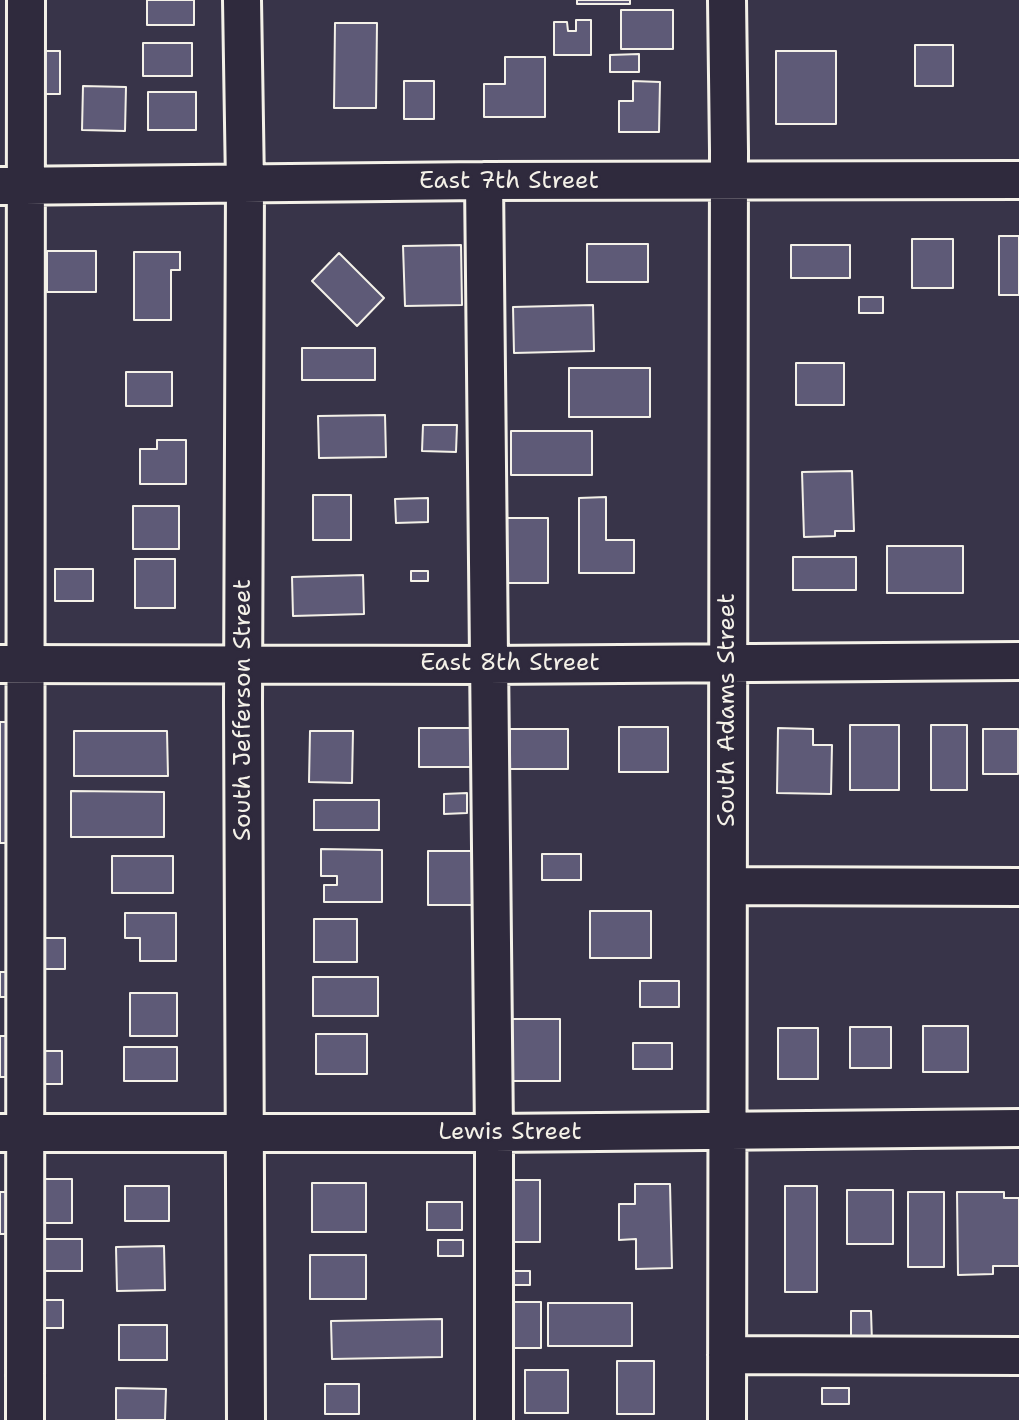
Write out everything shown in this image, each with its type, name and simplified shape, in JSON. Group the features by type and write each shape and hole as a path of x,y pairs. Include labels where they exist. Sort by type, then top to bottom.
{"street":[{"path":"17,1414 12,1133 13,186 26,0"},
{"name":"South Jefferson Street","path":"242,0 245,184 246,1420"},
{"name":"South Adams Street","path":"727,0 727,1420"},
{"name":"East 7th Street","path":"13,186 1019,180"},
{"path":"484,181 494,1420"},
{"name":"East 8th Street","path":"12,664 488,665 1019,661"},
{"path":"729,886 1019,887"},
{"name":"Lewis Street","path":"12,1133 1019,1128"},
{"path":"727,1355 1019,1356"}],"building":[{"path":"147,0 194,0 194,25 147,25"},
{"path":"577,0 630,0 630,4 577,4"},
{"path":"621,10 673,10 673,49 621,49"},
{"path":"576,20 591,20 591,55 554,55 554,22 567,22 568,31 576,31"},
{"path":"335,23 377,23 376,108 334,108"},
{"path":"143,43 192,43 192,76 143,76"},
{"path":"915,45 953,45 953,86 915,86"},
{"path":"42,51 60,51 60,94 42,94"},
{"path":"776,51 836,51 836,124 776,124"},
{"path":"639,54 639,72 610,72 610,55"},
{"path":"505,57 545,57 545,117 484,117 484,84 505,84"},
{"path":"404,81 434,81 434,119 404,119"},
{"path":"633,81 660,82 659,132 619,132 619,101 633,101"},
{"path":"83,86 126,87 125,131 82,130"},
{"path":"148,92 196,92 196,130 148,130"},
{"path":"999,236 1019,236 1019,295 999,295"},
{"path":"912,239 953,239 953,288 912,288"},
{"path":"587,244 648,244 648,282 587,282"},
{"path":"461,245 462,305 405,306 403,246"},
{"path":"791,245 850,245 850,278 791,278"},
{"path":"47,251 96,251 96,292 47,292"},
{"path":"134,252 180,252 180,270 171,270 171,320 134,320"},
{"path":"339,253 384,298 357,326 312,281"},
{"path":"859,297 883,297 883,313 859,313"},
{"path":"593,305 594,351 514,353 513,307"},
{"path":"302,348 375,348 375,380 302,380"},
{"path":"796,363 844,363 844,405 796,405"},
{"path":"569,368 650,368 650,417 569,417"},
{"path":"126,372 172,372 172,406 126,406"},
{"path":"385,415 386,457 319,458 318,416"},
{"path":"423,425 457,425 456,452 422,451"},
{"path":"511,431 592,431 592,475 511,475"},
{"path":"157,440 186,440 186,484 140,484 140,449 157,449"},
{"path":"852,471 854,531 835,531 835,536 804,537 802,472"},
{"path":"313,495 351,495 351,540 313,540"},
{"path":"606,497 606,540 634,540 634,573 579,573 579,498"},
{"path":"428,498 428,522 396,523 395,499"},
{"path":"133,506 179,506 179,549 133,549"},
{"path":"499,518 548,518 548,583 499,583"},
{"path":"887,546 963,546 963,593 887,593"},
{"path":"793,557 856,557 856,590 793,590"},
{"path":"135,559 175,559 175,608 135,608"},
{"path":"55,569 93,569 93,601 55,601"},
{"path":"411,571 428,571 428,581 411,581"},
{"path":"363,575 364,614 293,616 292,577"},
{"path":"0,722 8,722 9,843 0,843"},
{"path":"850,725 899,725 899,790 850,790"},
{"path":"931,725 967,725 967,790 931,790"},
{"path":"619,727 668,727 668,772 619,772"},
{"path":"419,728 474,728 474,767 419,767"},
{"path":"778,728 813,729 813,745 832,745 831,794 777,793"},
{"path":"510,729 568,729 568,769 510,769"},
{"path":"983,729 1018,729 1018,774 983,774"},
{"path":"74,731 167,731 168,776 74,776"},
{"path":"310,731 353,731 352,783 309,782"},
{"path":"71,791 164,792 164,837 71,837"},
{"path":"467,793 467,813 444,814 444,794"},
{"path":"314,800 379,800 379,830 314,830"},
{"path":"321,849 382,850 382,902 324,902 324,885 337,885 337,876 321,876"},
{"path":"428,851 472,851 472,905 428,905"},
{"path":"542,854 581,854 581,880 542,880"},
{"path":"112,856 173,856 173,893 112,893"},
{"path":"590,911 651,911 651,958 590,958"},
{"path":"125,913 176,913 176,961 140,961 140,938 125,938"},
{"path":"314,919 357,919 357,962 314,962"},
{"path":"38,938 65,938 65,969 38,969"},
{"path":"0,972 7,972 7,997 0,997"},
{"path":"313,977 378,977 378,1016 313,1016"},
{"path":"640,981 679,981 679,1007 640,1007"},
{"path":"130,993 177,993 177,1036 130,1036"},
{"path":"499,1019 560,1019 560,1081 512,1081 512,1059 499,1059"},
{"path":"923,1026 968,1026 968,1072 923,1072"},
{"path":"850,1027 891,1027 891,1068 850,1068"},
{"path":"778,1028 818,1028 818,1079 778,1079"},
{"path":"316,1034 367,1034 367,1074 316,1074"},
{"path":"0,1036 8,1036 8,1077 0,1077"},
{"path":"633,1043 672,1043 672,1069 633,1069"},
{"path":"124,1047 177,1047 177,1081 124,1081"},
{"path":"42,1051 62,1051 62,1084 42,1084"},
{"path":"34,1179 72,1179 72,1223 34,1223"},
{"path":"498,1180 540,1180 540,1242 498,1242"},
{"path":"312,1183 366,1183 366,1232 312,1232"},
{"path":"635,1184 670,1184 672,1268 636,1269 636,1239 619,1240 619,1204 635,1204"},
{"path":"125,1186 169,1186 169,1221 125,1221"},
{"path":"785,1186 817,1186 817,1292 785,1292"},
{"path":"847,1190 893,1190 893,1244 847,1244"},
{"path":"0,1192 10,1192 11,1234 0,1234"},
{"path":"908,1192 944,1192 944,1267 908,1267"},
{"path":"957,1192 1004,1192 1004,1198 1019,1198 1019,1266 993,1266 993,1274 958,1275"},
{"path":"427,1202 462,1202 462,1230 427,1230"},
{"path":"42,1239 82,1239 82,1271 42,1271"},
{"path":"438,1240 463,1240 463,1256 438,1256"},
{"path":"164,1246 165,1290 117,1291 116,1247"},
{"path":"310,1255 366,1255 366,1299 310,1299"},
{"path":"508,1271 530,1271 530,1285 508,1285"},
{"path":"34,1300 63,1300 63,1328 34,1328"},
{"path":"500,1302 541,1302 541,1348 500,1348"},
{"path":"548,1303 632,1303 632,1346 548,1346"},
{"path":"851,1311 871,1311 872,1343 851,1343"},
{"path":"442,1319 442,1357 332,1359 331,1321"},
{"path":"119,1325 167,1325 167,1360 119,1360"},
{"path":"617,1361 654,1361 654,1414 617,1414"},
{"path":"525,1370 568,1370 568,1413 525,1413"},
{"path":"325,1384 359,1384 359,1414 325,1414"},
{"path":"116,1388 166,1389 165,1420 116,1420"},
{"path":"822,1388 849,1388 849,1404 822,1404"}]}
